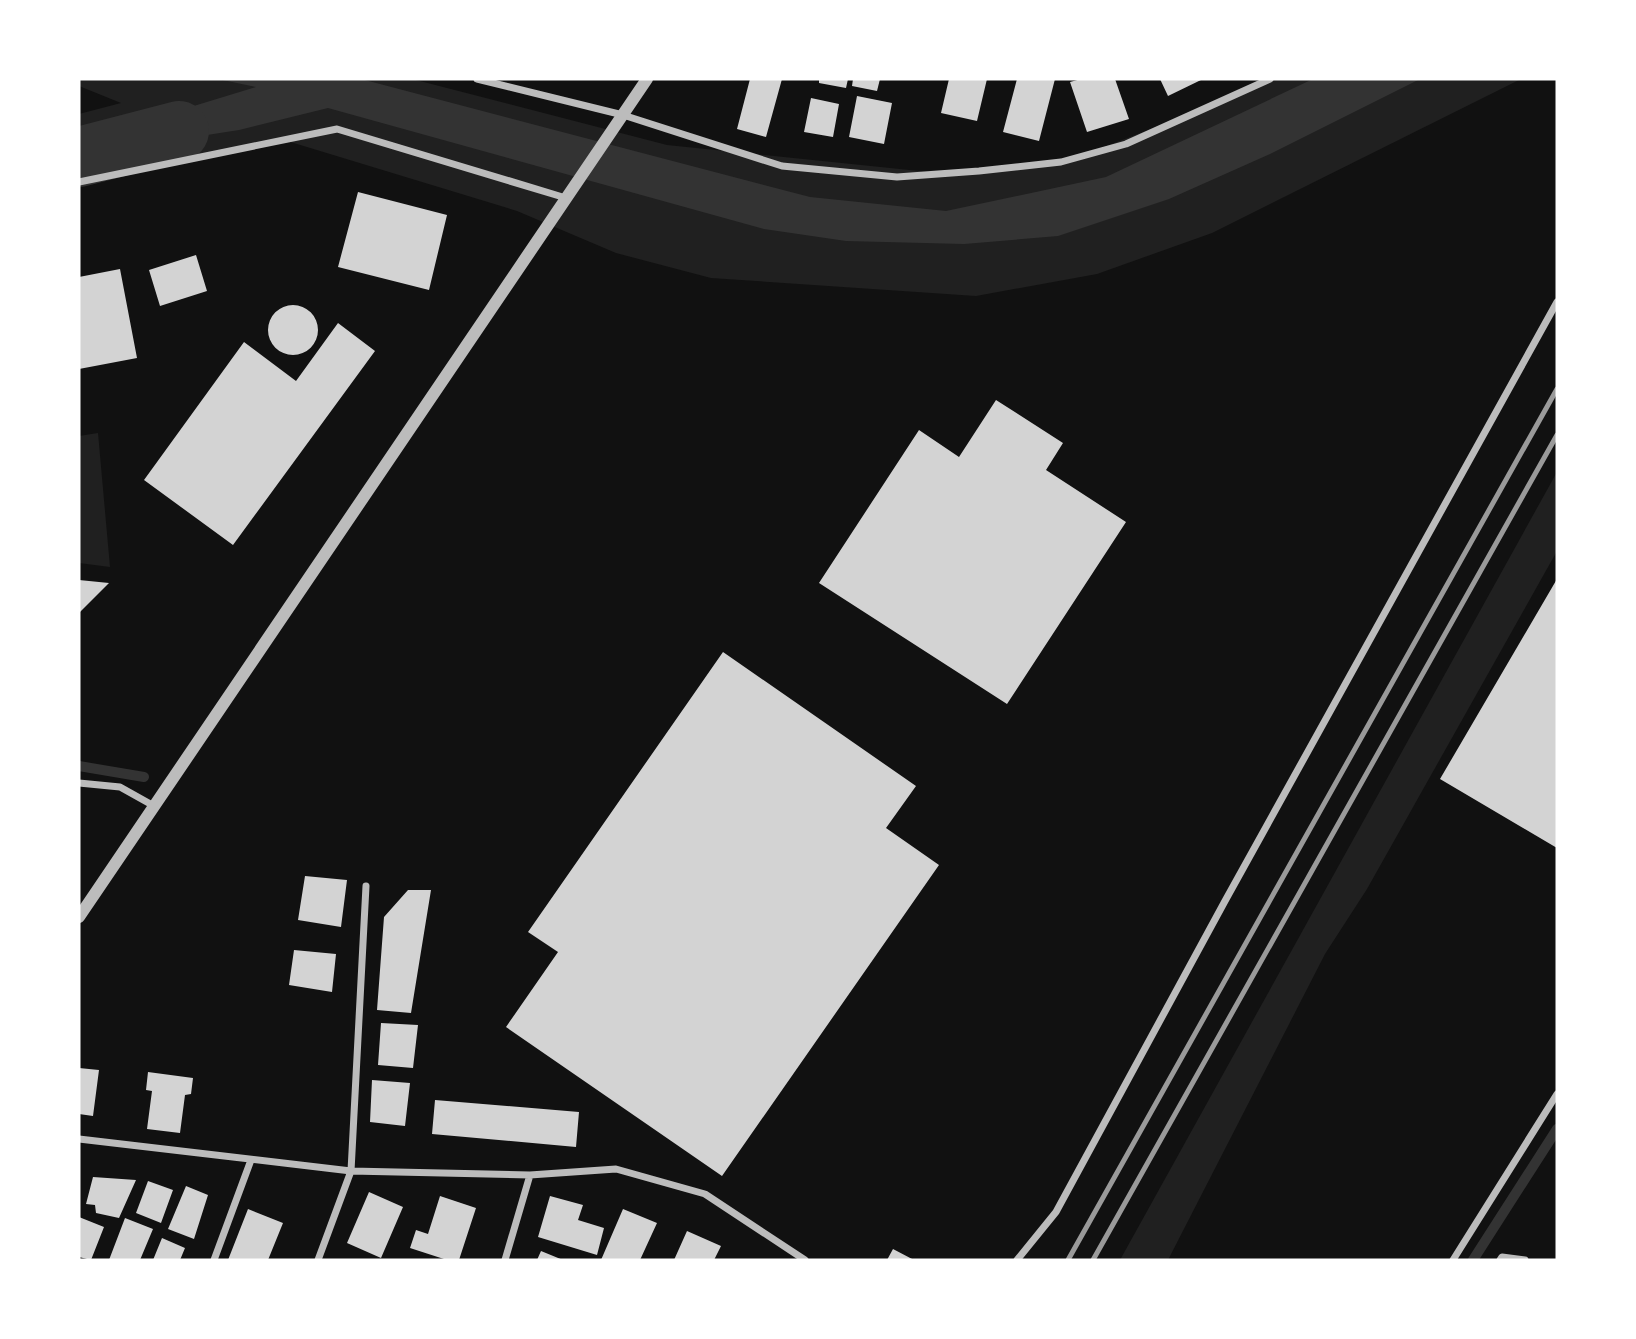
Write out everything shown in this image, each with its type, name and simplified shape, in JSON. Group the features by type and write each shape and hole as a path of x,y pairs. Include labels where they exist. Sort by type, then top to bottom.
{"street":[{"path":"477,79 782,166 897,177 1061,162 1126,144 1270,79"},
{"path":"79,917 647,79"},
{"path":"79,182 337,129 568,194"},
{"path":"1017,1260 1056,1212 1557,302"},
{"path":"79,783 120,787 154,806"},
{"path":"318,1260 351,1171 366,886"},
{"path":"1453,1260 1557,1094"},
{"path":"79,1139 351,1171 530,1175 616,1169 705,1194 805,1260"},
{"path":"214,1260 251,1160"},
{"path":"505,1260 530,1175"},
{"path":"1500,1260 1502,1257 1525,1260"}],"shaded area":[{"path":"79,79 412,79 667,145 948,174 1078,157 1208,107 1265,79 1521,79 1212,233 1097,274 976,296 711,278 616,253 517,211 284,140 79,182 79,114 121,103 79,86"},
{"path":"218,79 361,79 810,197 946,211 1106,177 1313,79 1420,79 1270,154 1169,199 1058,236 964,244 846,241 764,229 328,108 239,130 79,155 79,141 256,87"},
{"path":"98,433 110,567 79,563 79,436"},
{"path":"1557,472 1557,551 1367,889 1325,954 1168,1260 1120,1260"}],"building":[{"path":"750,79 782,79 766,137 737,129"},
{"path":"819,79 848,79 846,88 819,83"},
{"path":"853,79 880,79 877,91 852,86"},
{"path":"949,79 987,79 977,121 941,113"},
{"path":"1017,79 1055,79 1039,141 1003,132"},
{"path":"1081,79 1115,79 1129,119 1087,132 1070,82"},
{"path":"1160,79 1203,79 1168,96"},
{"path":"857,96 892,103 884,144 849,137"},
{"path":"811,98 839,104 833,137 804,132"},
{"path":"358,192 447,215 429,290 338,267"},
{"path":"196,255 207,291 160,306 149,270"},
{"path":"120,269 137,358 79,369 79,277"},
{"path":"293,305 311,312 318,330 311,348 293,355 275,348 268,330 275,312"},
{"path":"338,323 375,351 233,545 144,480 244,342 296,381"},
{"path":"996,400 1063,443 1046,470 1126,522 1007,704 819,583 919,430 959,457"},
{"path":"1557,579 1557,848 1440,779"},
{"path":"79,580 109,583 79,613"},
{"path":"723,652 916,786 886,828 939,865 722,1176 506,1027 558,952 528,932"},
{"path":"305,876 347,880 341,927 298,920"},
{"path":"408,890 431,890 411,1013 377,1010 384,917"},
{"path":"294,950 336,954 332,992 289,985"},
{"path":"381,1023 418,1025 413,1068 378,1065"},
{"path":"79,1068 99,1070 93,1116 79,1114"},
{"path":"148,1072 193,1078 191,1094 185,1095 180,1133 147,1129 152,1091 146,1090"},
{"path":"372,1080 410,1083 405,1126 370,1122"},
{"path":"435,1100 579,1112 576,1147 432,1134"},
{"path":"93,1177 136,1180 119,1218 96,1213 95,1205 86,1204"},
{"path":"148,1181 173,1190 161,1223 136,1213"},
{"path":"186,1186 208,1195 194,1239 168,1229"},
{"path":"369,1192 403,1207 381,1258 347,1243"},
{"path":"440,1196 476,1208 459,1260 447,1260 410,1248 416,1230 428,1234"},
{"path":"550,1196 583,1205 578,1220 604,1228 597,1255 538,1237"},
{"path":"248,1209 283,1223 268,1260 228,1260"},
{"path":"623,1209 657,1223 640,1260 601,1260"},
{"path":"79,1217 104,1227 91,1260 79,1257"},
{"path":"125,1218 153,1229 140,1260 109,1260"},
{"path":"687,1231 721,1246 714,1260 674,1260"},
{"path":"162,1238 185,1248 180,1260 153,1260"},
{"path":"893,1249 914,1260 887,1260"},
{"path":"541,1251 563,1260 537,1260"}],"waterway":[{"path":"79,157 179,131"},
{"path":"79,766 144,777"},
{"path":"1473,1260 1557,1129"}],"railway":[{"path":"1068,1260 1557,389"},
{"path":"1093,1260 1557,435"}]}
